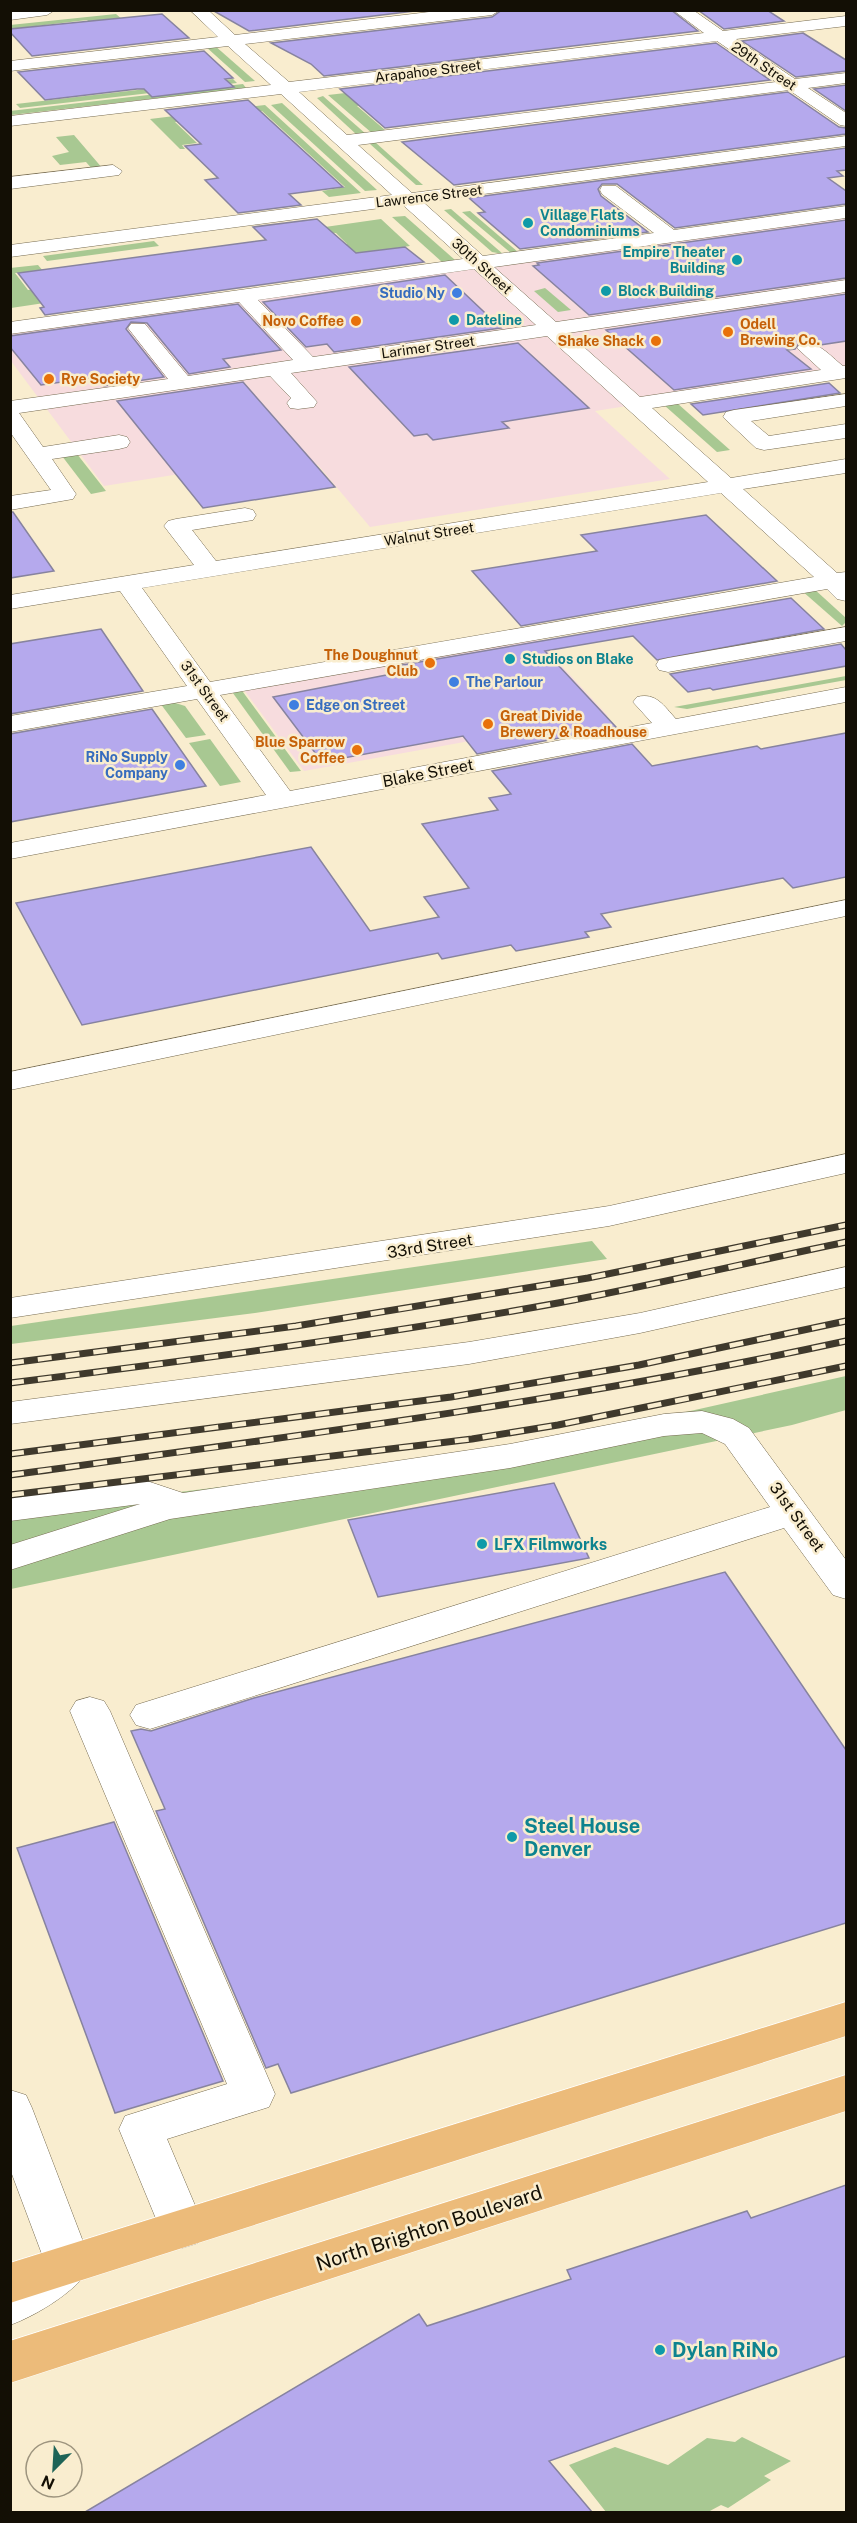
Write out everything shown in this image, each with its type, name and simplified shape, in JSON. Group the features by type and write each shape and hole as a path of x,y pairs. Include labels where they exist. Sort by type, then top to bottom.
{"main road":[{"path":"10,2283 846,2019"},
{"name":"North Brighton Boulevard","path":"10,2362 846,2093"}],"street":[{"path":"10,15 47,10"},
{"name":"30th Street","path":"198,10 726,485 842,585"},
{"path":"10,66 492,10"},
{"name":"29th Street","path":"681,10 846,121"},
{"name":"Arapahoe Street","path":"10,121 98,117 284,88 846,21"},
{"path":"343,141 846,78"},
{"name":"Lawrence Street","path":"10,251 66,238 408,199 846,141"},
{"path":"10,183 113,171"},
{"path":"609,190 670,236"},
{"path":"10,328 846,212"},
{"name":"Larimer Street","path":"10,408 846,286"},
{"path":"249,302 309,364"},
{"path":"138,328 183,383"},
{"path":"807,348 842,373"},
{"path":"275,369 306,402 298,403"},
{"path":"636,404 842,373"},
{"path":"846,400 734,417 764,443 846,431"},
{"path":"821,404 846,425"},
{"path":"10,416 65,494 10,503"},
{"path":"38,455 119,442"},
{"name":"Walnut Street","path":"10,602 846,466"},
{"path":"210,569 176,526 245,515"},
{"name":"31st Street","path":"126,583 284,800"},
{"path":"10,724 842,585"},
{"path":"668,665 846,634"},
{"name":"Blake Street","path":"10,851 846,695"},
{"path":"646,702 670,728"},
{"path":"10,1081 846,908"},
{"name":"33rd Street","path":"10,1308 379,1255 550,1226 846,1164"},
{"path":"10,1413 470,1353 640,1323 846,1277"},
{"name":"31st Street","path":"10,1558 166,1508 510,1456 683,1422 722,1427 737,1436 748,1447 846,1586"},
{"path":"10,1509 141,1491 182,1506"},
{"path":"150,1714 794,1512"},
{"path":"90,1711 253,2094 141,2129 182,2229"},
{"path":"10,2108 69,2265 10,2305"}],"shaded area":[{"path":"846,214 846,372 595,411 670,479 370,527 318,465 259,474 249,463 104,486 11,361 11,330"},
{"path":"534,636 608,716 304,771 241,686"}],"green space":[{"path":"116,14 123,20 102,34 87,20 11,29 10,25"},
{"path":"214,45 255,81 245,82 205,46"},
{"path":"233,79 237,83 20,108 16,104"},
{"path":"243,84 246,88 11,115 10,111"},
{"path":"415,85 402,91 349,97 363,105 357,106 385,130 373,134 328,95"},
{"path":"323,96 367,135 357,135 317,98"},
{"path":"282,103 377,190 365,191 271,105"},
{"path":"265,105 361,193 329,197 322,191 345,187 262,111 175,122 197,143 182,145 185,149 180,149 150,119"},
{"path":"74,135 103,169 93,170 86,162 60,165 52,156 69,152 56,137"},
{"path":"375,142 423,185 416,185 370,144"},
{"path":"451,209 503,254 492,252 444,210"},
{"path":"470,211 518,252 511,253 462,212"},
{"path":"405,216 455,260 442,262 392,217"},
{"path":"381,219 410,246 348,255 339,246 347,244 336,233 297,231"},
{"path":"154,241 159,246 47,261 43,256"},
{"path":"38,265 44,272 15,273 28,290 60,286 71,299 11,308 10,268"},
{"path":"545,288 571,310 558,312 534,291"},
{"path":"677,403 730,450 717,452 664,405"},
{"path":"77,454 106,491 91,494 62,456"},
{"path":"813,588 846,618 842,626 801,590"},
{"path":"846,676 846,680 687,709 674,707"},
{"path":"240,688 301,771 290,772 230,689"},
{"path":"169,701 185,706 206,735 186,738 160,703"},
{"path":"210,739 241,782 220,786 189,743"},
{"path":"592,1241 607,1259 255,1313 11,1344 11,1326"},
{"path":"846,1376 846,1410 792,1425 11,1589 10,1513 405,1464 601,1431"},
{"path":"742,2437 791,2461 764,2476 771,2480 728,2508 721,2505 708,2512 606,2512 569,2465 615,2447 668,2465 707,2438 735,2442"}],"building":[{"path":"212,10 423,10 249,31"},
{"path":"502,10 671,10 698,31 324,76 311,64 271,43 492,17"},
{"path":"698,10 767,10 784,21 724,29"},
{"path":"162,14 189,38 32,56 10,32 10,29"},
{"path":"803,33 846,60 846,71 796,77 742,41"},
{"path":"716,43 770,80 385,128 340,89"},
{"path":"204,51 233,78 225,79 234,87 152,97 144,89 137,89 45,100 18,72"},
{"path":"846,85 846,111 814,89"},
{"path":"788,92 839,127 846,128 846,134 454,185 402,142"},
{"path":"248,100 343,187 289,194 301,205 238,213 205,180 218,178 185,146 201,144 165,110"},
{"path":"846,148 846,170 837,171 843,176 828,178 846,191 846,204 675,228 617,184 602,184 598,189 601,196 648,232 520,249 478,213 485,212 469,198"},
{"path":"317,219 356,253 405,247 424,262 45,315 40,308 44,307 18,273 266,240 253,227"},
{"path":"846,220 846,278 589,315 533,266 539,265 537,263"},
{"path":"445,275 501,328 334,352 327,344 306,347 263,302"},
{"path":"846,294 846,341 820,345 800,342 795,349 787,350 811,369 674,390 606,330"},
{"path":"238,304 281,350 223,359 230,367 189,374 147,323 131,322 126,329 164,377 104,386 97,377 41,385 10,347 10,336"},
{"path":"518,343 589,408 502,422 509,428 433,440 427,434 414,436 349,367"},
{"path":"243,382 335,487 203,508 117,401"},
{"path":"829,383 840,393 703,415 691,404"},
{"path":"10,512 13,512 54,571 10,578"},
{"path":"706,515 777,581 521,626 472,571 597,551 581,535"},
{"path":"791,598 824,629 657,660 633,636 545,651 616,727 477,754 463,736 322,762 273,697 407,671 402,665"},
{"path":"101,629 143,691 10,714 10,644"},
{"path":"841,644 846,650 846,666 713,690 710,688 688,692 670,674"},
{"path":"152,709 206,786 10,822 10,734"},
{"path":"846,733 846,877 793,888 783,878 601,914 611,927 585,932 589,937 516,951 511,945 442,959 438,953 82,1025 16,903 311,847 370,931 439,917 424,897 469,888 422,824 498,810 489,798 511,794 492,771 632,744 652,766 757,746 761,749"},
{"path":"554,1483 589,1558 378,1597 348,1520"},
{"name":"Steel House Denver","path":"725,1572 846,1750 846,1923 291,2093 278,2064 266,2068 156,1811 165,1809 131,1731 141,1729 151,1731 254,1698"},
{"path":"114,1822 223,2081 115,2113 17,1848"},
{"name":"Dylan RiNo","path":"846,2185 846,2356 549,2461 592,2512 85,2512 419,2314 427,2326 571,2279 567,2270 747,2211 751,2218"}],"railway":[{"path":"10,1363 296,1326 588,1278 846,1225"},
{"path":"10,1383 284,1347 490,1315 630,1289 846,1242"},
{"path":"10,1454 451,1397 639,1365 846,1321"},
{"path":"10,1475 325,1432 534,1400 846,1341"},
{"path":"10,1495 472,1439 558,1425 846,1366"}],"place":[{"name":"Village Flats Condominiums","path":"528,223"},
{"name":"Empire Theater Building","path":"737,260"},
{"name":"Block Building","path":"606,291"},
{"name":"Studio Ny","path":"457,293"},
{"name":"Dateline","path":"454,320"},
{"name":"Novo Coffee","path":"356,321"},
{"name":"Odell Brewing Co.","path":"728,332"},
{"name":"Shake Shack","path":"656,341"},
{"name":"Rye Society","path":"49,379"},
{"name":"Studios on Blake","path":"510,659"},
{"name":"The Doughnut Club","path":"430,663"},
{"name":"The Parlour","path":"454,682"},
{"name":"Edge on Street","path":"294,705"},
{"name":"Great Divide Brewery & Roadhouse","path":"488,724"},
{"name":"Blue Sparrow Coffee","path":"357,750"},
{"name":"RiNo Supply Company","path":"180,765"},
{"name":"LFX Filmworks","path":"482,1544"},
{"name":"Steel House Denver","path":"512,1837"},
{"name":"Dylan RiNo","path":"660,2350"}]}
